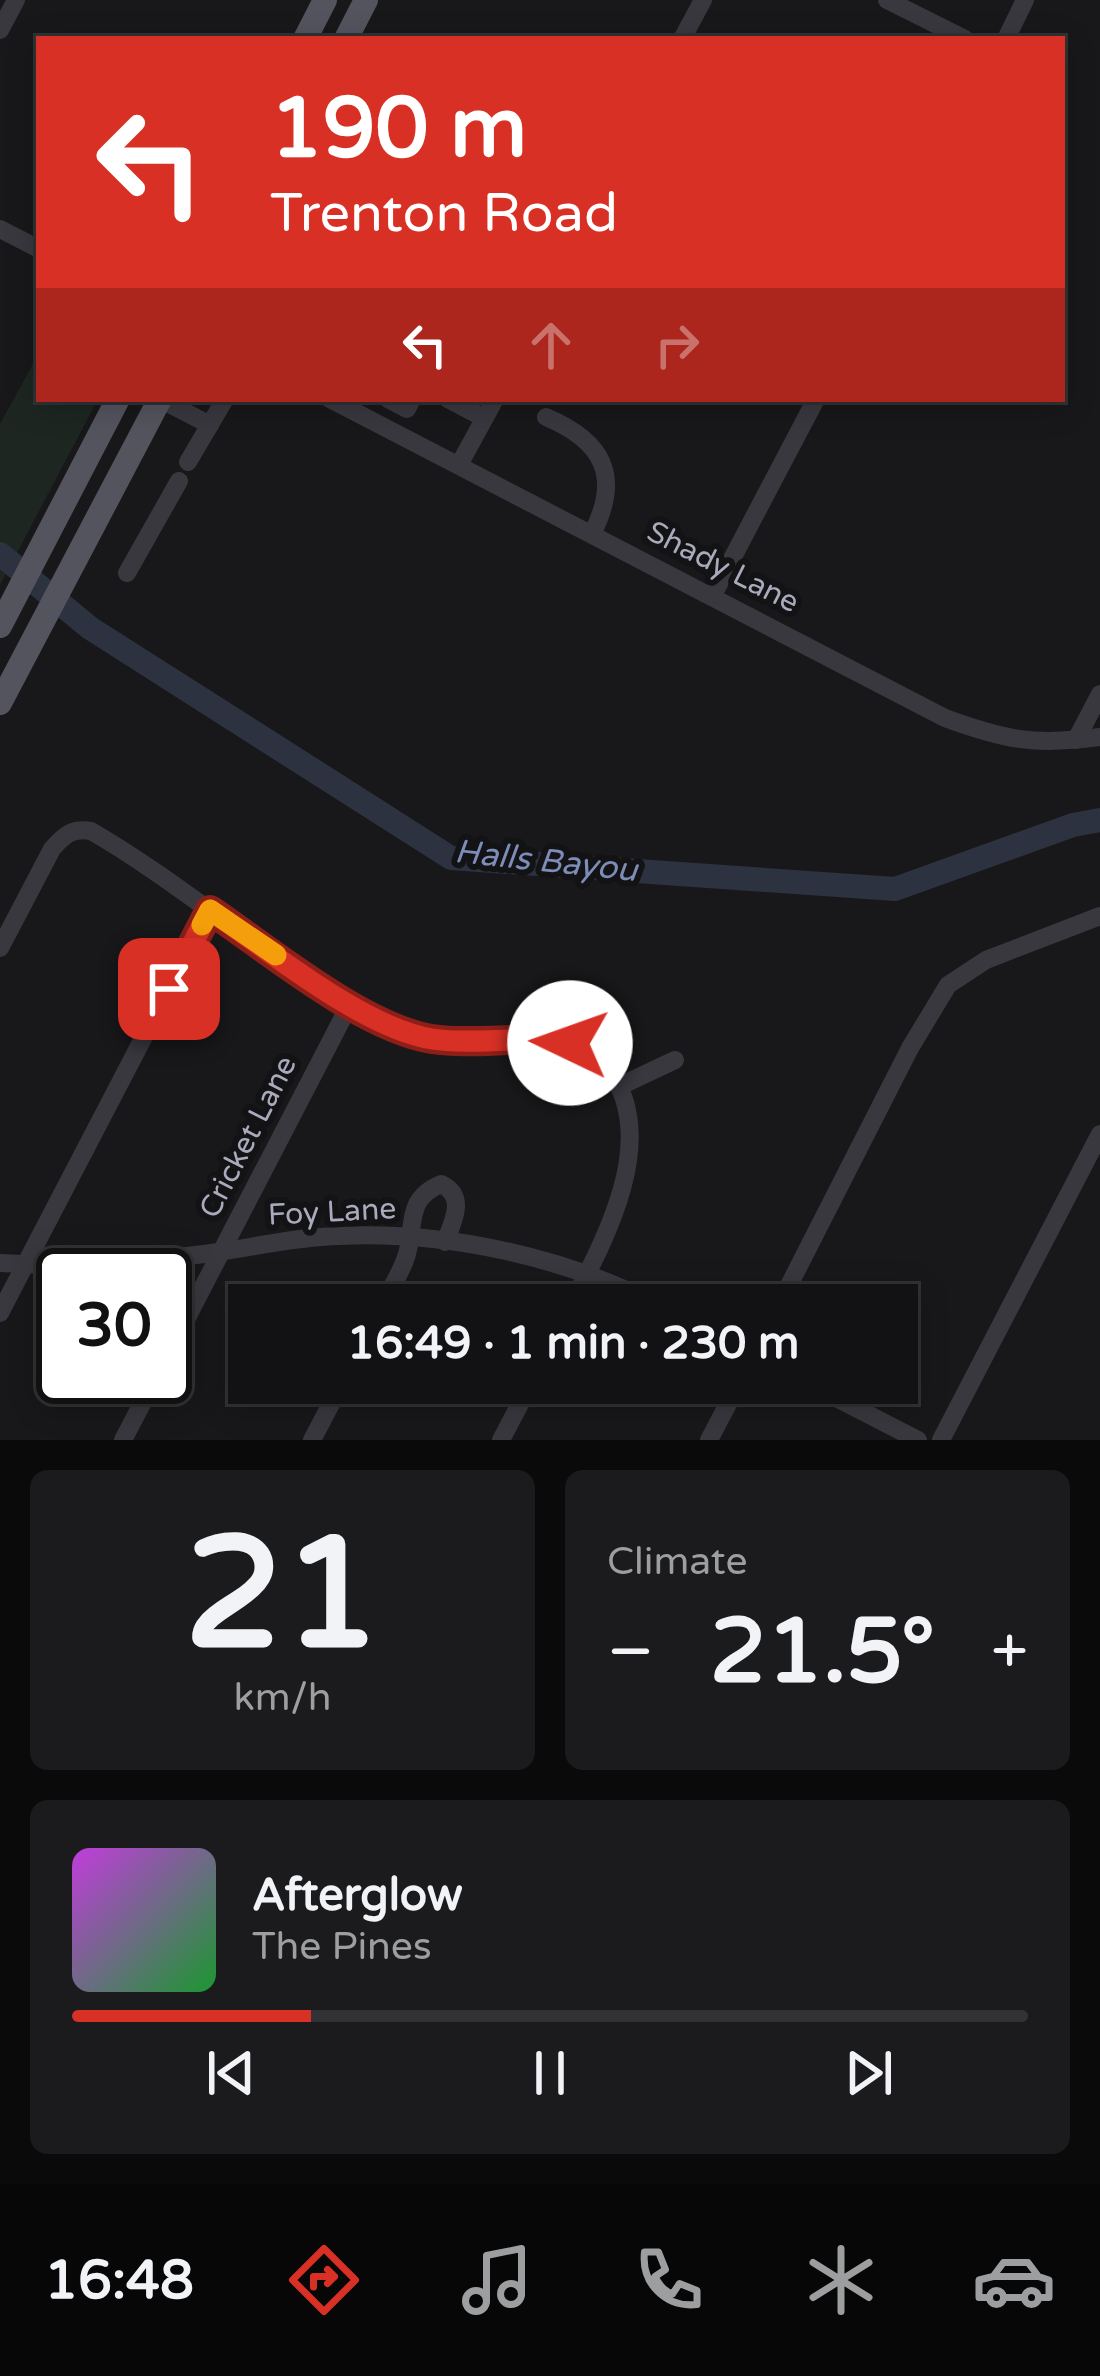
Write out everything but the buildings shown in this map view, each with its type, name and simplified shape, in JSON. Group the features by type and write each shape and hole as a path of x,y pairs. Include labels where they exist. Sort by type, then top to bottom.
{"main road":[{"path":"307,36 325,0"},
{"path":"348,36 366,0"},
{"path":"0,626 116,402"},
{"path":"0,703 158,402"}],"street":[{"path":"0,30 16,0"},
{"path":"684,36 703,0"},
{"path":"886,0 959,36"},
{"path":"1007,36 1025,0"},
{"path":"0,230 36,248"},
{"path":"166,402 210,425"},
{"path":"188,462 223,402"},
{"name":"Shady Lane","path":"337,402 945,718 1003,739 1052,743 1100,737"},
{"path":"454,402 484,418"},
{"path":"459,465 493,402"},
{"path":"713,595 814,402"},
{"path":"546,417 591,442 603,463 605,500 592,534"},
{"path":"127,573 178,481"},
{"path":"1076,740 1100,694"},
{"path":"0,948 47,857 63,836 77,829 91,831 350,1004 402,1032 433,1039 570,1043 596,1056 620,1086 629,1128 624,1176 609,1227 582,1284"},
{"path":"0,1312 210,910"},
{"path":"789,1284 910,1048 948,986 986,960 1100,916"},
{"name":"Cricket Lane","path":"192,1310 350,1004"},
{"path":"620,1086 675,1060"},
{"path":"941,1440 1100,1134"},
{"path":"392,1284 408,1253 410,1220 418,1202 428,1189 441,1184 450,1188 457,1202 445,1242"},
{"name":"Foy Lane","path":"0,1263 114,1264 337,1235 409,1237 587,1274 610,1284"},
{"path":"123,1440 142,1404"},
{"path":"312,1440 331,1404"},
{"path":"501,1440 520,1404"},
{"path":"709,1440 728,1404"},
{"path":"848,1404 918,1440"}],"shaded area":[{"path":"36,358 36,402 96,402 0,585 0,424"}],"waterway":[{"name":"Halls Bayou","path":"0,554 90,628 451,858 895,889 1073,825 1100,820"}],"slow traffic":[{"path":"202,925 210,910 276,955"}],"route":[{"path":"169,989 210,910 350,1004 402,1032 433,1039 570,1043"}]}
